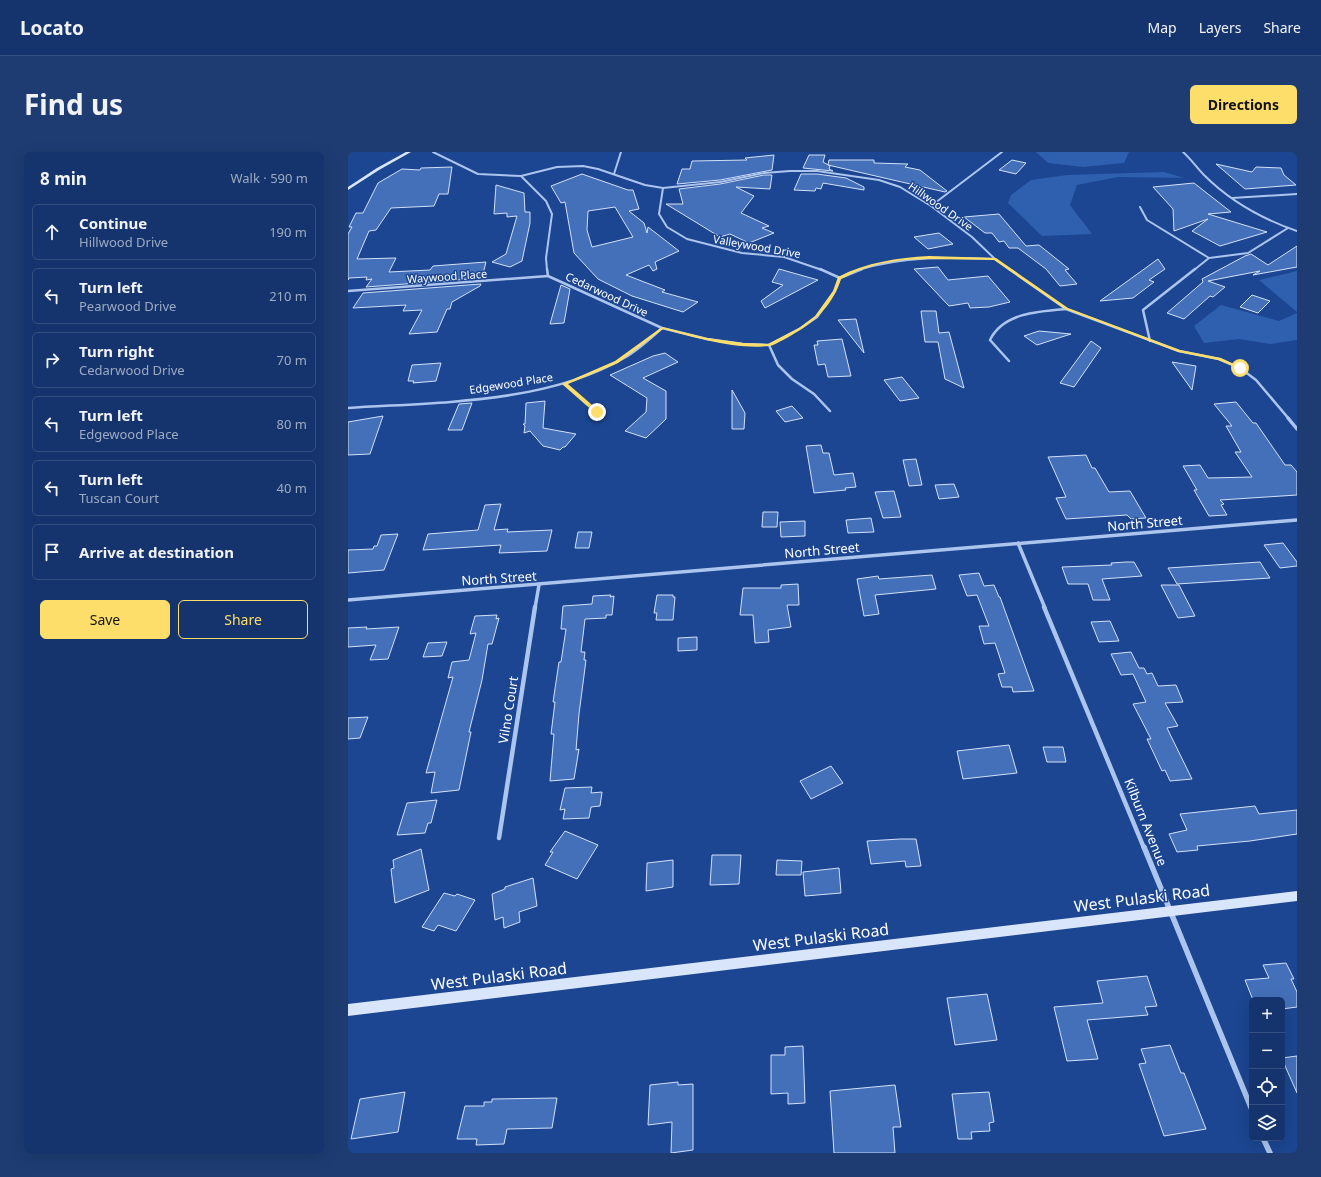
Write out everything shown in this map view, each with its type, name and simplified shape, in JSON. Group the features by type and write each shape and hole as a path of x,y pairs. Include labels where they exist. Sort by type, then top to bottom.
{"main road":[{"path":"348,190 408,152"},
{"name":"West Pulaski Road","path":"348,1010 1297,896"}],"street":[{"name":"Hillwood Drive","path":"433,152 478,174 521,176 557,167 583,166 614,174 625,180 663,188 720,182 764,173 817,172 879,180 900,187 930,206 972,237 995,259 1066,308 1150,341 1179,351 1219,359 1240,368 1256,380 1297,429"},
{"path":"614,174 621,152"},
{"path":"930,206 1002,152"},
{"path":"1184,152 1204,175 1232,198 1249,209 1288,228 1297,230"},
{"name":"Cedarwood Drive","path":"521,176 546,201 552,214 546,258 548,276 662,328 707,339 743,344 769,345"},
{"name":"Valleywood Drive","path":"663,188 659,214 666,227 686,239 742,253 784,257 809,264 840,278"},
{"path":"1232,198 1297,194"},
{"path":"1140,207 1147,220 1209,258"},
{"path":"1150,341 1143,310 1209,258 1248,253 1288,228"},
{"path":"830,411 814,394 792,378 778,365 769,345 801,328 817,316 835,291 840,278 873,264 903,259 995,259"},
{"name":"Waywood Place","path":"348,291 548,276"},
{"path":"1009,361 990,340 995,330 1013,320 1040,312 1066,308"},
{"name":"Edgewood Place","path":"348,408 501,395 565,384 616,362 662,328"},
{"path":"565,384 597,412"},
{"name":"North Street","path":"348,600 1297,520"},
{"name":"Kilburn Avenue","path":"1018,543 1250,1105"},
{"name":"Vilno Court","path":"499,838 539,585"},
{"path":"1264,1141 1270,1153"}],"shaded area":[{"path":"1036,152 1129,152 1124,163 1083,167 1048,163"},
{"path":"1164,172 1184,178 1118,177 1077,185 1070,205 1092,234 1042,236 1008,203 1011,195 1031,180 1067,175"},
{"path":"1297,271 1297,312 1259,280"},
{"path":"1221,305 1279,321 1297,313 1297,340 1270,344 1239,339 1204,343 1194,326"}],"building":[{"path":"774,155 772,170 720,180 677,184 682,169 690,169 692,161 747,160 745,158"},
{"path":"809,155 825,155 823,162 830,166 829,169 833,171 803,168"},
{"path":"829,160 874,160 874,163 908,164 905,167 920,170 947,191 945,192 828,165"},
{"path":"1012,160 1026,163 1016,174 999,170"},
{"path":"1216,164 1252,172 1256,167 1281,168 1284,175 1296,185 1245,189"},
{"path":"452,167 448,194 439,194 434,206 391,208 376,230 369,231 357,259 396,258 389,272 430,270 433,266 486,262 482,278 366,287 372,279 366,280 367,277 349,278 348,280 348,234 352,227 349,227 356,213 363,213 378,183 402,169 420,170 421,168"},
{"path":"582,174 628,190 633,190 639,209 629,211 644,223 647,233 648,227 679,251 655,262 657,269 653,271 649,265 626,275 665,290 662,292 698,302 683,312 632,296 598,279 574,253 565,202 561,203 551,186","holes":["615,207 633,237 592,247 587,230 588,211"]},
{"path":"801,174 817,174 846,178 864,187 864,190 823,183 821,189 816,188 815,191 794,190"},
{"path":"764,175 772,175 770,189 736,187 754,196 741,213 769,226 762,228 774,233 749,243 730,234 720,237 666,204 683,204 679,189 720,184"},
{"path":"1194,183 1231,212 1208,214 1267,232 1220,246 1192,231 1208,219 1174,231 1173,209 1153,187"},
{"path":"496,185 524,193 525,212 530,212 530,223 522,261 510,267 492,262 506,254 517,216 507,217 507,213 494,214"},
{"path":"999,214 1026,246 1039,245 1069,269 1065,270 1077,284 1060,286 1046,269 1018,248 1009,248 1004,241 999,242 992,233 985,233 964,217"},
{"path":"939,233 953,244 928,249 914,237"},
{"path":"1297,246 1297,267 1253,275 1260,271 1208,281 1225,287 1213,297 1210,296 1184,319 1167,313 1203,282 1202,279 1245,256 1251,254 1268,265"},
{"path":"1158,259 1165,269 1149,280 1154,282 1133,298 1100,301"},
{"path":"938,267 948,280 988,276 1010,302 989,307 970,308 968,303 949,306 914,269"},
{"path":"779,269 818,280 765,308 761,301 783,285 772,282"},
{"path":"481,284 452,302 450,309 447,309 437,332 409,334 422,310 403,311 406,305 353,308 363,293"},
{"path":"561,285 570,289 564,323 550,324"},
{"path":"1252,295 1270,301 1258,313 1240,307"},
{"path":"921,311 936,311 939,333 949,332 964,388 945,379 938,342 925,342"},
{"path":"856,319 864,353 838,320"},
{"path":"1039,331 1071,334 1037,345 1024,336"},
{"path":"842,339 851,376 828,377 825,364 818,365 814,345 818,345 817,341"},
{"path":"1091,341 1101,348 1074,387 1060,383"},
{"path":"665,353 678,362 643,378 666,391 666,419 646,438 625,431 646,412 647,398 610,375 653,356"},
{"path":"1172,362 1196,366 1192,390"},
{"path":"441,363 436,381 413,383 414,381 408,381 412,365"},
{"path":"902,377 919,398 900,401 884,380"},
{"path":"732,390 745,413 744,429 732,429"},
{"path":"545,401 543,428 576,434 565,447 560,450 543,446 530,431 524,433 525,426 523,424 525,424 526,403"},
{"path":"1236,402 1253,423 1256,423 1285,465 1291,465 1297,472 1297,495 1220,500 1224,504 1221,505 1227,515 1209,516 1194,490 1197,490 1183,466 1200,465 1208,478 1252,477 1235,452 1241,452 1226,426 1232,426 1214,404"},
{"path":"472,403 462,430 448,430 459,404"},
{"path":"792,406 803,418 785,422 776,411"},
{"path":"383,416 370,454 348,455 348,422"},
{"path":"821,445 823,453 829,453 834,475 853,473 856,487 845,488 846,490 814,493 806,446"},
{"path":"1086,455 1092,468 1095,468 1109,492 1130,491 1146,518 1131,519 1127,515 1066,519 1056,498 1066,497 1048,457"},
{"path":"916,459 922,485 909,486 903,460"},
{"path":"954,484 959,497 939,499 935,485"},
{"path":"894,491 901,517 883,518 875,492"},
{"path":"501,504 494,530 508,529 507,532 552,530 547,551 499,553 501,545 423,550 428,534 478,530 485,505"},
{"path":"763,512 778,512 777,527 762,527"},
{"path":"871,518 874,532 848,533 846,520"},
{"path":"805,521 805,536 781,537 780,522"},
{"path":"578,532 592,532 589,548 575,548"},
{"path":"398,534 384,570 348,573 348,550 373,549 374,546 377,546 381,535"},
{"path":"1283,543 1297,562 1297,566 1280,568 1264,545"},
{"path":"1134,562 1142,576 1102,579 1110,600 1093,600 1088,584 1068,584 1062,567 1112,565 1111,563"},
{"path":"1260,562 1270,578 1177,584 1168,568"},
{"path":"979,573 984,586 994,585 1000,597 1034,691 1013,692 1012,687 1002,687 998,674 1005,673 995,643 984,644 979,626 989,626 977,595 967,596 959,575"},
{"path":"932,575 936,589 875,595 879,614 864,616 857,579 878,576 879,579"},
{"path":"798,584 799,605 787,605 791,627 768,630 769,642 755,643 753,615 740,615 743,588 781,588 781,585"},
{"path":"1161,585 1179,585 1195,616 1178,618"},
{"path":"611,595 610,597 614,596 612,615 606,615 606,618 585,619 581,652 585,652 584,660 586,660 576,750 579,749 574,779 550,781 554,734 551,734 555,702 553,702 566,629 561,629 563,606 592,604 593,596"},
{"path":"657,595 673,595 673,597 675,597 673,620 656,620 657,613 654,613"},
{"path":"497,615 496,619 499,618 492,644 488,644 482,680 469,732 471,732 459,790 431,793 435,772 426,773 453,677 448,678 452,662 469,660 476,633 470,634 475,616"},
{"path":"1110,621 1119,641 1099,642 1091,622"},
{"path":"367,627 366,629 399,627 388,659 370,660 376,645 348,647 348,628"},
{"path":"697,637 697,650 678,651 678,638"},
{"path":"447,642 442,656 423,657 428,643"},
{"path":"1131,652 1139,668 1144,668 1147,674 1152,673 1158,686 1176,685 1183,702 1165,703 1178,726 1167,728 1192,779 1170,781 1165,770 1162,771 1147,739 1151,739 1133,704 1146,702 1133,674 1121,675 1111,654"},
{"path":"368,717 360,738 348,739 348,718"},
{"path":"1009,745 1017,773 963,779 957,751"},
{"path":"1043,747 1063,747 1066,762 1047,762"},
{"path":"831,766 843,783 811,799 800,781"},
{"path":"592,787 591,793 602,792 600,806 591,807 589,818 563,819 565,809 560,810 565,788"},
{"path":"437,800 431,823 428,823 425,833 397,835 407,803"},
{"path":"1255,806 1259,814 1297,810 1297,834 1250,841 1197,846 1198,850 1177,852 1169,834 1187,830 1180,814"},
{"path":"565,831 598,845 577,879 545,865 553,852 550,852"},
{"path":"916,839 921,866 906,867 905,861 871,864 867,841"},
{"path":"421,849 429,890 395,903 391,869 394,868 393,860"},
{"path":"712,855 741,855 739,884 710,885"},
{"path":"673,860 673,887 646,891 647,863"},
{"path":"777,860 802,861 801,875 776,875"},
{"path":"839,868 841,893 805,896 803,872"},
{"path":"533,878 537,906 519,912 520,922 504,928 503,917 495,920 492,894 505,889 505,887"},
{"path":"444,893 455,896 457,894 475,900 456,931 438,925 434,931 422,927"},
{"path":"1286,963 1294,979 1291,979 1297,992 1297,1007 1285,1009 1285,997 1252,997 1245,980 1269,978 1263,965"},
{"path":"1147,976 1157,1006 1145,1007 1148,1015 1087,1020 1098,1059 1067,1061 1054,1007 1103,1003 1097,981"},
{"path":"987,994 997,1040 955,1045 947,998"},
{"path":"1170,1045 1181,1073 1184,1073 1206,1129 1164,1136 1139,1064 1146,1063 1141,1049"},
{"path":"803,1046 805,1103 788,1104 788,1093 771,1094 771,1055 785,1055 785,1047"},
{"path":"1297,1056 1297,1093 1285,1066 1285,1058"},
{"path":"678,1082 678,1085 693,1084 693,1150 671,1153 672,1122 648,1125 650,1085"},
{"path":"895,1085 901,1127 893,1127 895,1153 834,1153 830,1091"},
{"path":"405,1092 398,1132 351,1139 360,1099"},
{"path":"989,1092 994,1122 989,1123 990,1131 971,1132 972,1139 958,1139 952,1094"},
{"path":"557,1098 552,1128 507,1129 504,1144 476,1145 477,1139 457,1139 465,1106 484,1106 484,1102 492,1102 492,1099"}],"route":[{"path":"597,412 565,384 616,362 640,346 662,328 707,339 743,344 769,345 801,328 817,316 835,291 840,278 856,270 879,263 903,259 995,259 1066,308 1179,351 1219,359 1240,368"}]}
